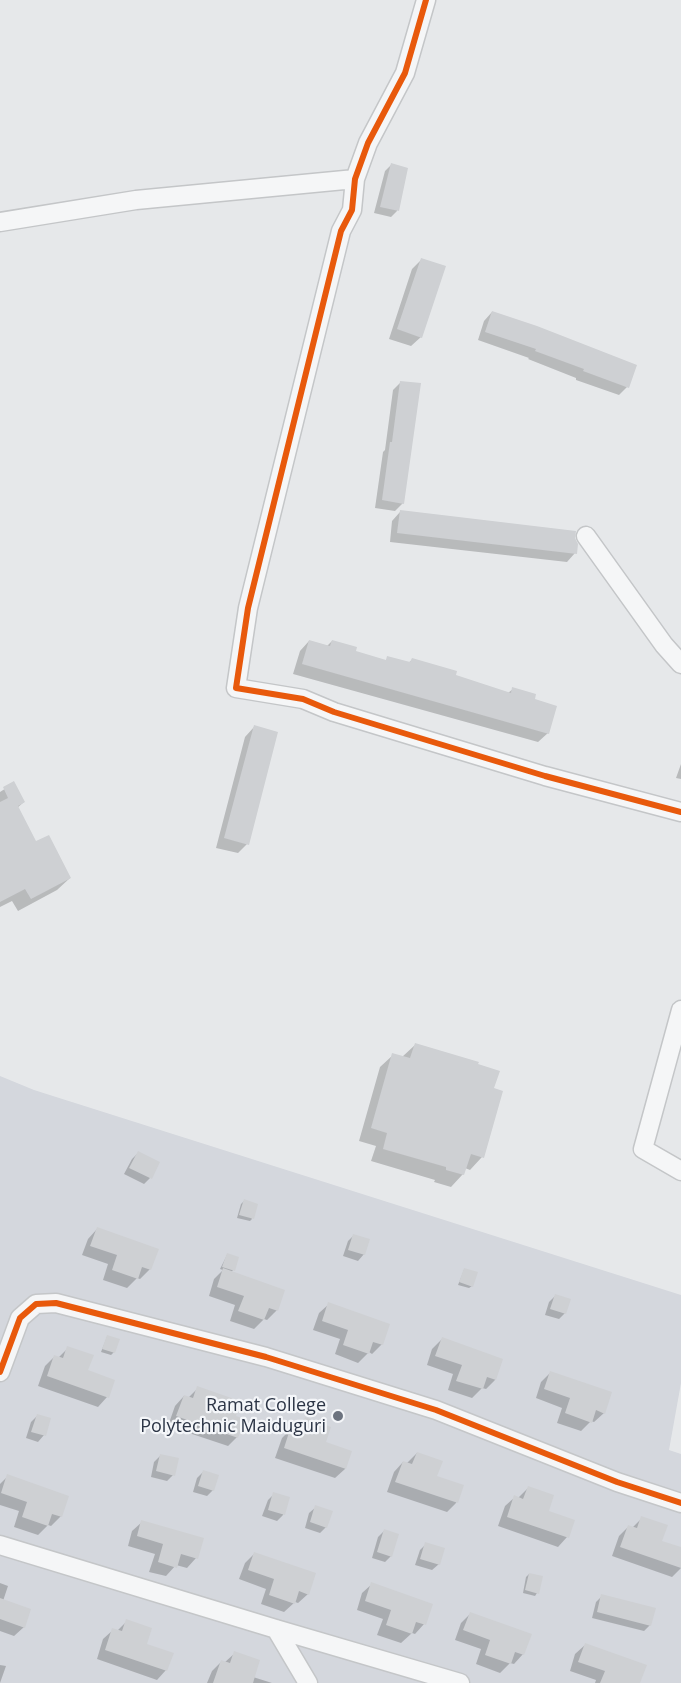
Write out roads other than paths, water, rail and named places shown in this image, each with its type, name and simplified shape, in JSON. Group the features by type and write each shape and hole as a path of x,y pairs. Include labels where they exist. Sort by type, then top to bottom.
{"street":[{"path":"426,0 405,73 368,143 355,179 352,210 341,231 248,608 236,688 303,699 334,712 545,776 681,812"},
{"path":"0,222 136,200 355,179"},
{"path":"586,536 663,645 681,664"},
{"path":"681,1010 643,1149 681,1171"},
{"path":"0,1372 20,1318 36,1304 56,1303 266,1357 436,1410 616,1482 681,1503"},
{"path":"0,1545 460,1683"},
{"path":"276,1629 308,1683"}],"place":[{"name":"Ramat College Polytechnic Maiduguri","path":"338,1416"}]}
